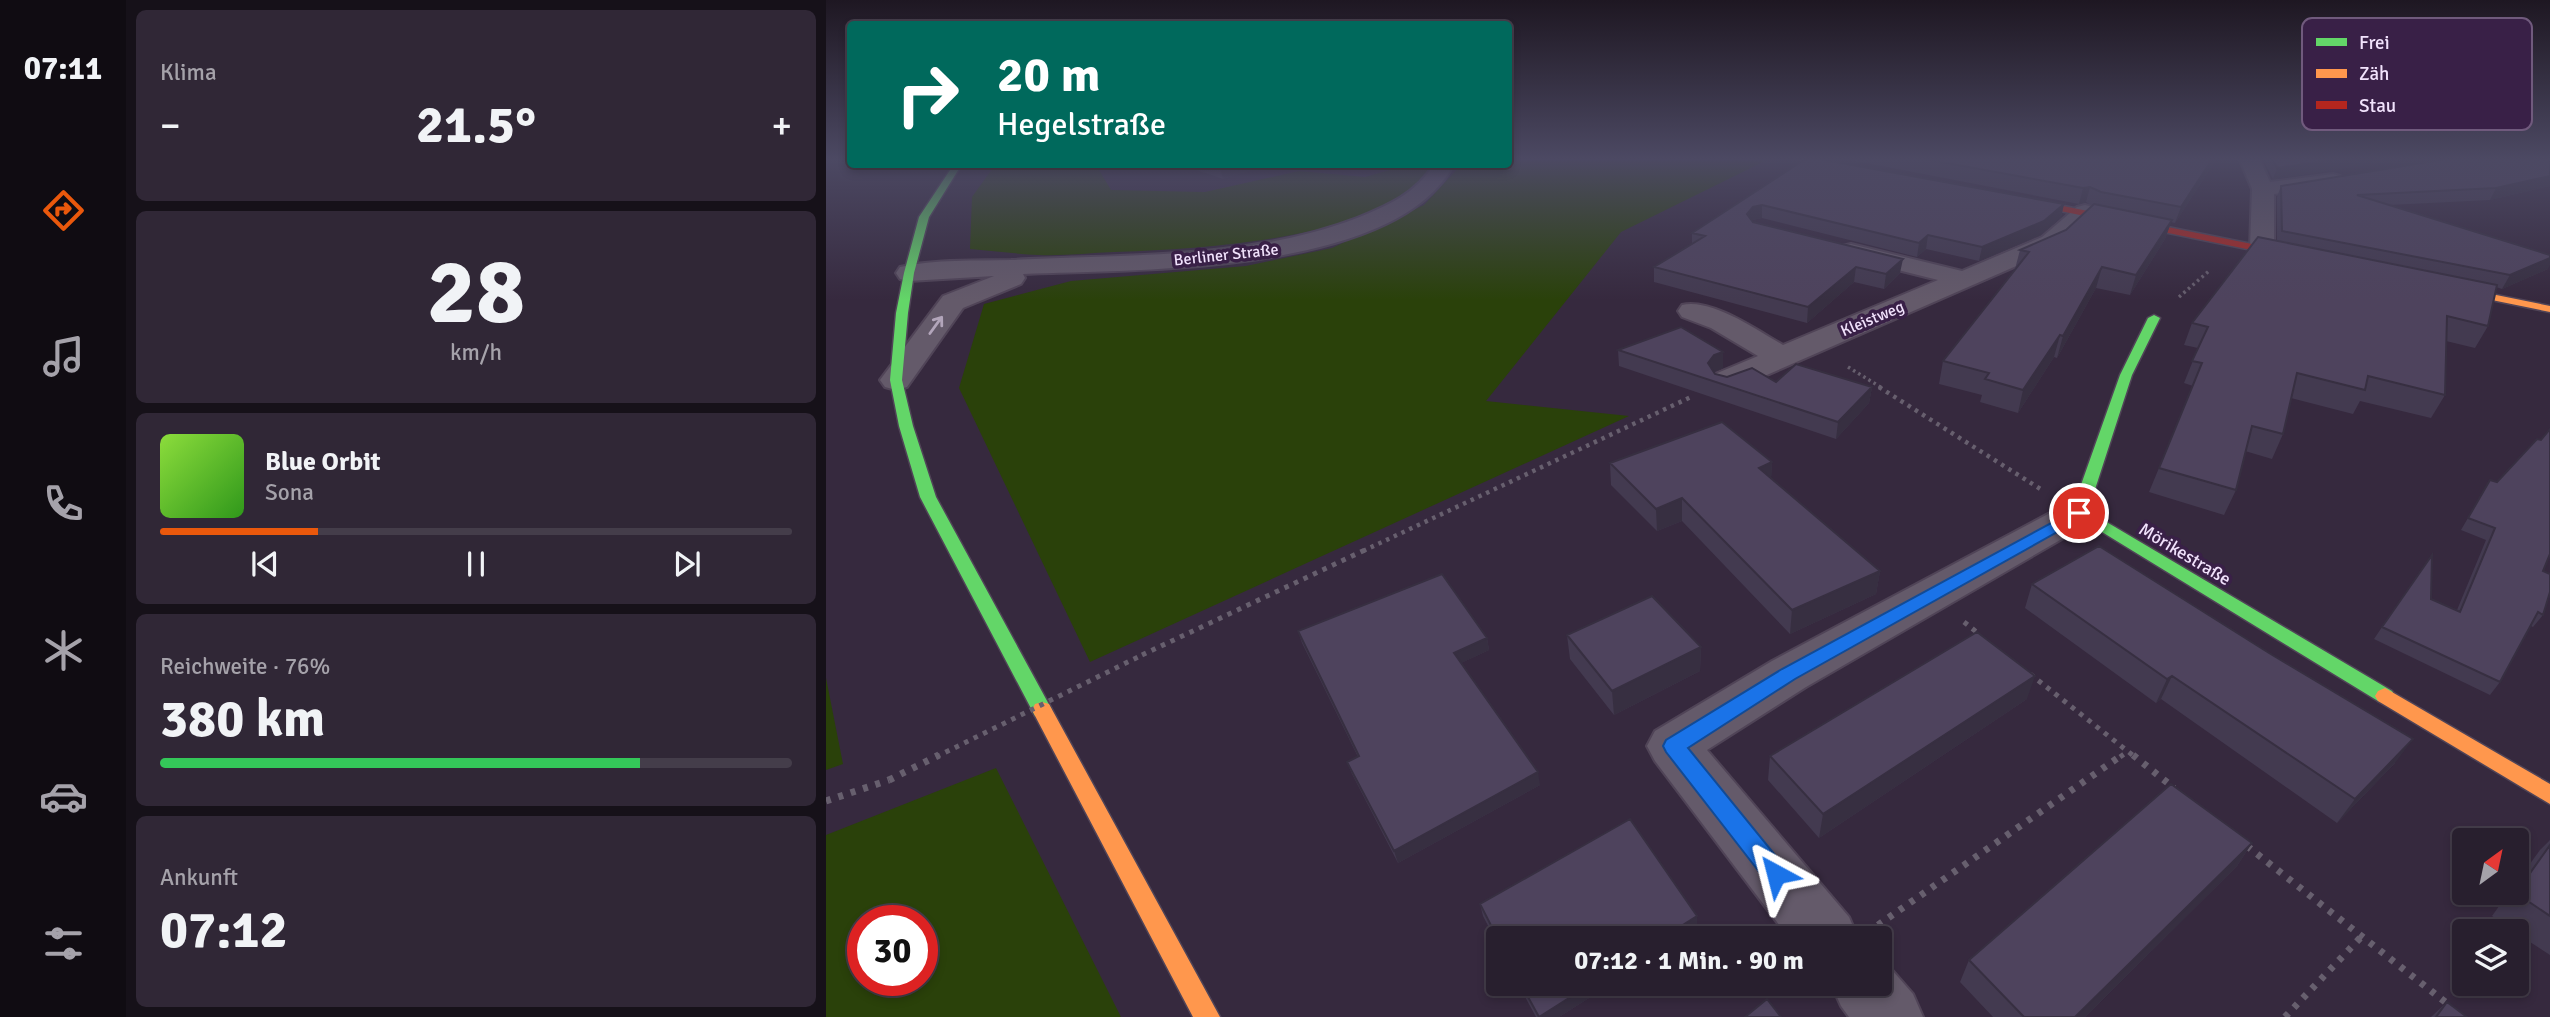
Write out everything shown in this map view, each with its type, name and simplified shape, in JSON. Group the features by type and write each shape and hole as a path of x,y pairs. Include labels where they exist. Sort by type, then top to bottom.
{"main road":[{"path":"931,205 923,217 907,282 896,380 906,426 928,497 1207,1017"},
{"path":"2050,205 2316,260"},
{"path":"2422,284 2550,309"},
{"path":"2079,513 2126,375 2154,318"},
{"name":"Mörikestraße","path":"2079,513 2548,789"}],"street":[{"name":"Berliner Straße","path":"907,282 1107,264 1243,256 1299,245 1354,229 1405,205"},
{"path":"2252,246 2260,205"},
{"name":"Kleistweg","path":"1726,381 2051,242 2085,212"},
{"path":"1829,245 1964,279"},
{"name":"Berliner Straße","path":"907,282 1012,278 1107,264"},
{"name":"Berliner Straße","path":"896,380 953,302 1012,278"},
{"path":"1692,311 1721,322 1780,356"},
{"path":"1831,926 1674,746 1788,674 2079,513"},
{"path":"1878,996 1890,1017"}],"path":[{"path":"2154,318 2252,246"},
{"path":"1812,344 2079,513"},
{"path":"826,801 889,780 1142,655 1726,381"},
{"path":"1930,596 1985,639"},
{"path":"2018,665 2181,794"},
{"path":"1887,926 2127,752"},
{"path":"2244,844 2454,1009"},
{"path":"2285,1017 2361,936"}],"green space":[{"path":"972,205 1384,205 1334,225 1287,236 1238,243 1148,251 1048,255 970,249"},
{"path":"1423,205 1675,205 1621,232 1486,401 1629,416 1090,662 959,388 984,304 1071,281 1246,266 1332,248"},
{"path":"826,678 843,764 826,770"},
{"path":"996,768 1121,1017 826,1017 826,835"}],"building":[{"path":"1734,205 1760,205 1753,207 1747,214 1753,222 1903,259 1886,274 1856,267 1808,307 1654,267 1705,236 1692,233"},
{"path":"1764,205 2062,205 2044,221 1982,247 1928,235 1919,243"},
{"path":"2092,205 2172,220 2136,275 2102,267 2063,336 2060,335 2023,390 1985,379 1989,373 1943,361 2029,252 2020,250 2066,230"},
{"path":"2281,205 2391,205 2550,255 2550,258 2510,275 2282,231"},
{"path":"2258,237 2497,285 2488,326 2447,316 2445,395 2368,376 2365,390 2297,373 2283,434 2252,426 2236,490 2159,468 2202,363 2192,361 2208,327 2192,323"},
{"path":"1681,327 1723,352 1714,355 1708,363 1715,374 1727,377 1752,368 1776,382 1796,364 1872,387 1838,422 1618,350"},
{"path":"1722,422 1772,462 1759,468 1880,571 1792,610 1682,498 1656,509 1610,463"},
{"path":"2550,429 2550,554 2543,571 2550,574 2550,592 2543,615 2538,612 2500,682 2382,627 2432,555 2431,599 2460,612 2495,528 2468,518 2490,480 2497,482 2537,439 2541,440"},
{"path":"2099,546 2269,653 2413,739 2355,799 2172,676 2167,679 2032,584"},
{"path":"1442,574 1487,638 1454,653 1538,772 1394,851 1347,762 1359,756 1298,631"},
{"path":"1652,596 1701,647 1612,691 1567,635"},
{"path":"1977,632 2035,676 1823,814 1770,756"},
{"path":"2171,784 2252,843 2075,1017 2024,1017 1969,960"},
{"path":"1630,819 1697,916 1681,926 1491,926 1480,904"},
{"path":"2550,845 2550,916 2529,902 2529,875"},
{"path":"1528,996 1572,996 1539,1017"},
{"path":"1767,999 1781,1017 1745,1017"},
{"path":"2447,1002 2467,1017 2436,1017"}],"traffic: fast":[{"path":"931,205 924,217 909,273 902,313 896,380 906,426 928,497 1042,710"},
{"path":"2154,318 2126,375 2079,513 2385,696"}],"traffic: slow":[{"path":"2442,287 2550,309"},
{"path":"2385,696 2550,795"},
{"path":"1042,710 1207,1017"}],"traffic: jam":[{"path":"2046,205 2301,257"}],"route":[{"path":"1776,874 1674,746 1788,674 2079,513"}]}
